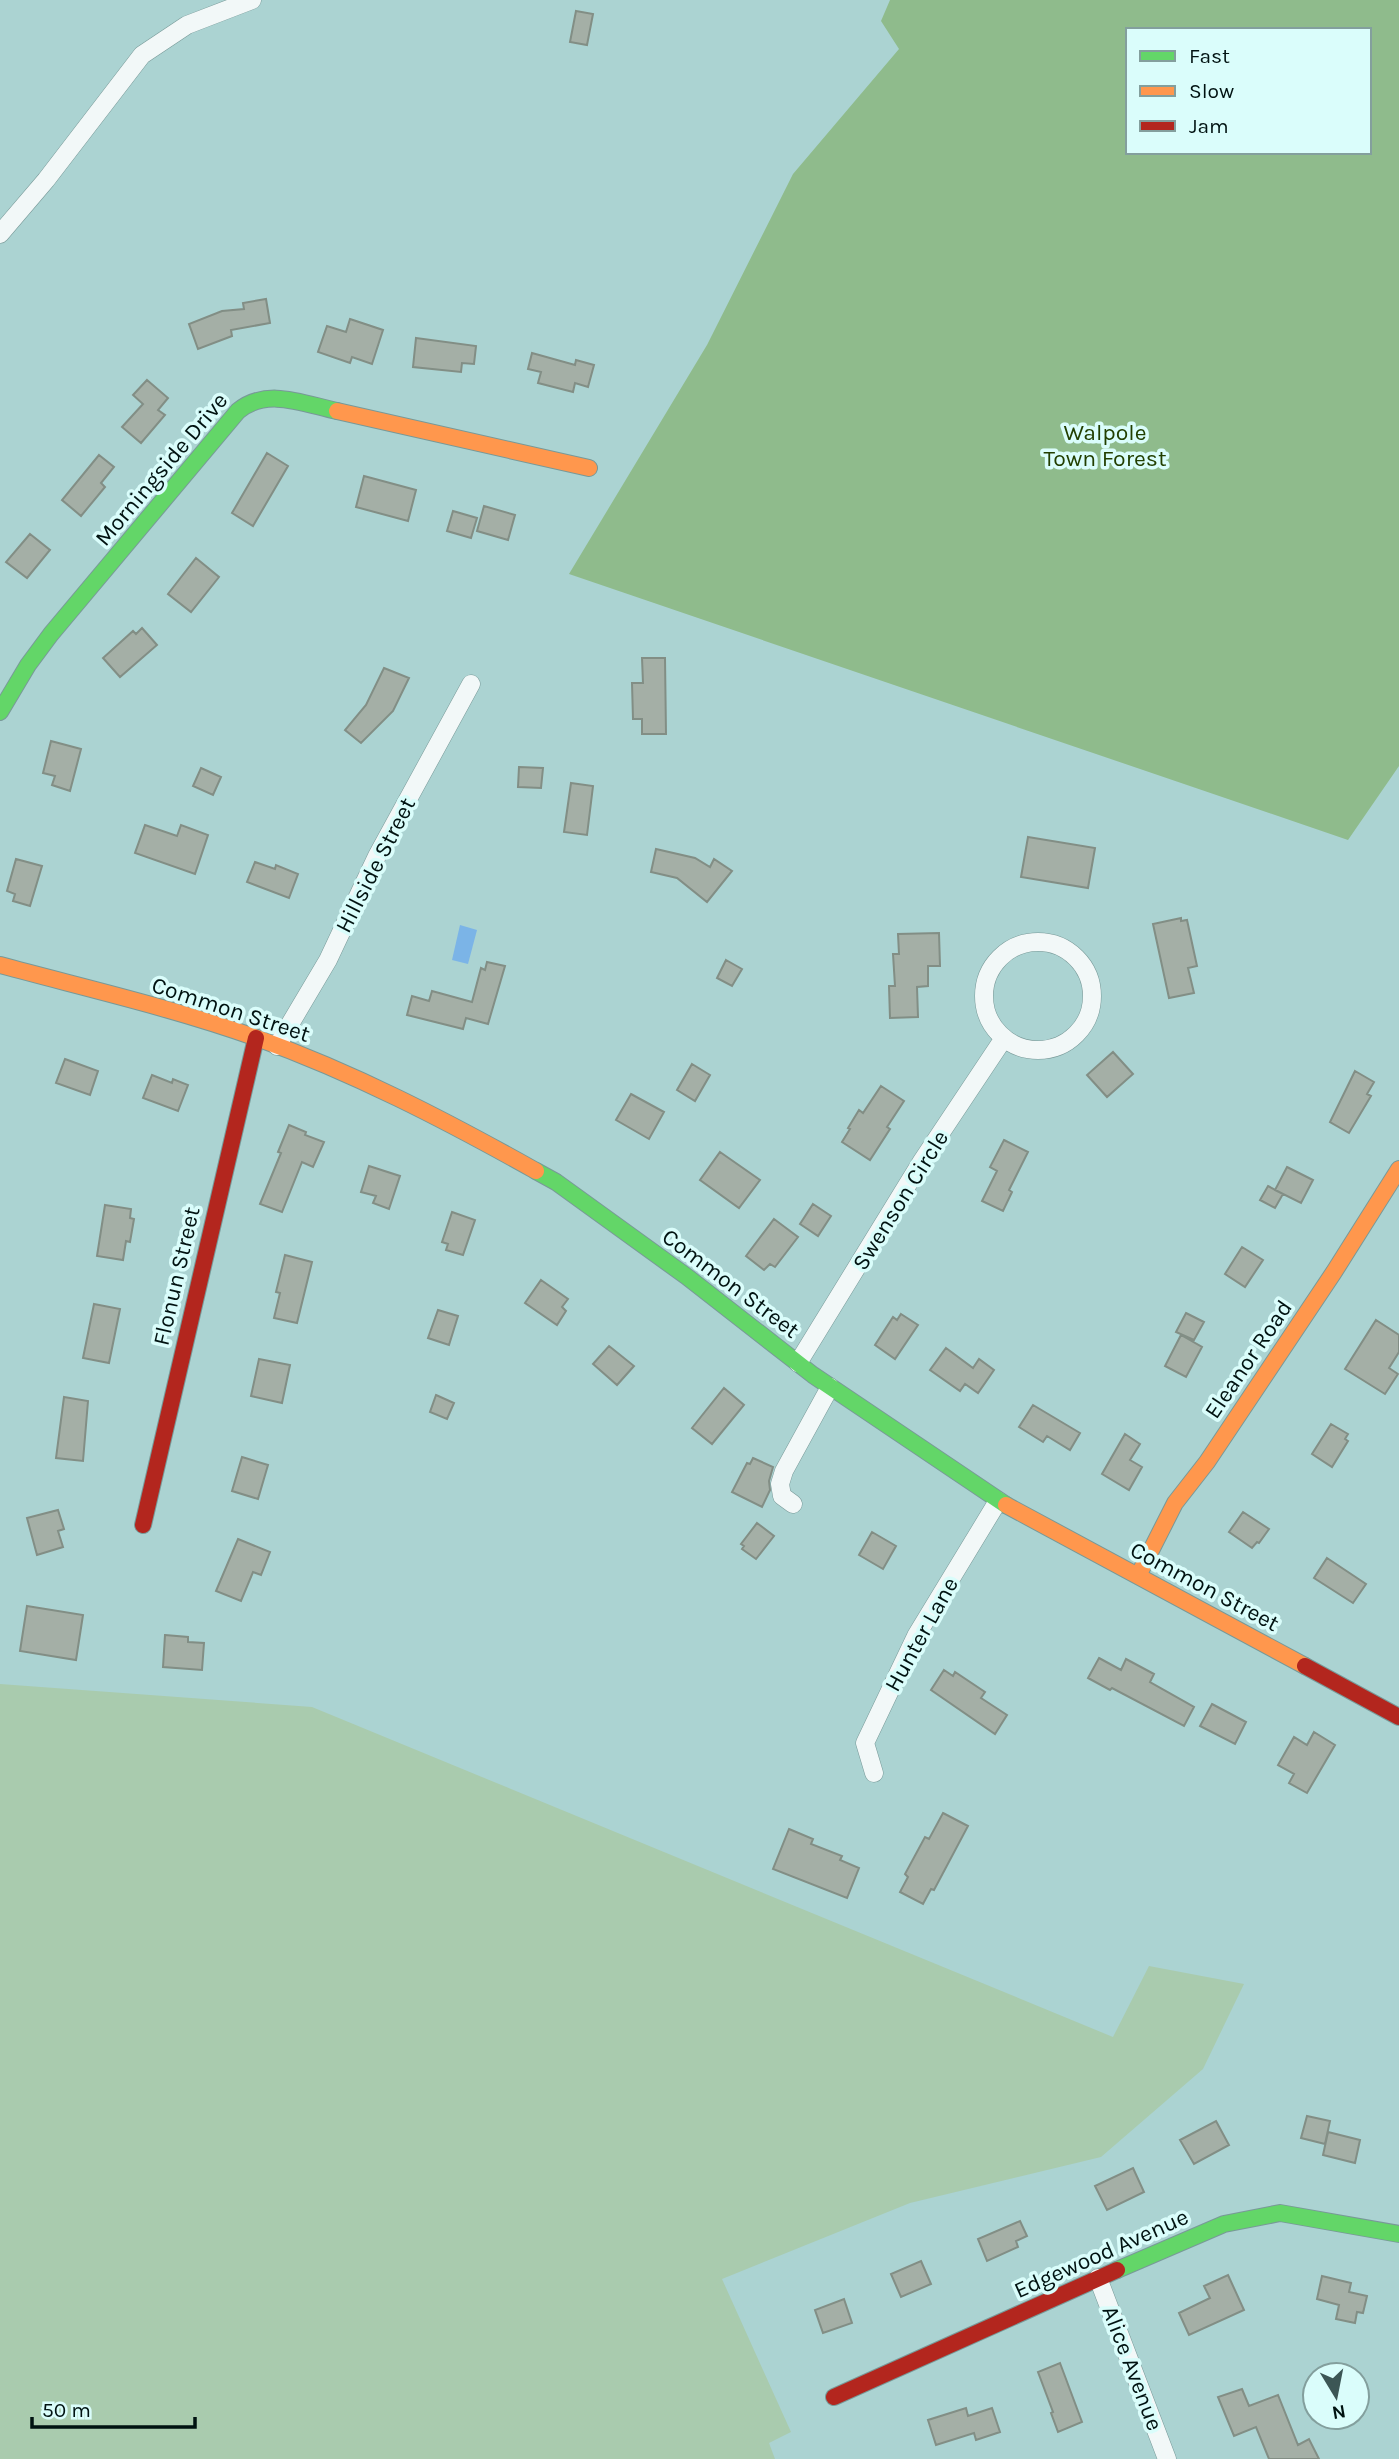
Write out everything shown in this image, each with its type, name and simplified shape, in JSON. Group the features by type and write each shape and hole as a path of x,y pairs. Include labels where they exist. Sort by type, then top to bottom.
{"street":[{"path":"0,234 46,180 142,55 187,25 252,0"},
{"name":"Morningside Drive","path":"0,712 28,665 51,634 227,422 247,402 259,398 278,398 589,468"},
{"name":"Hillside Street","path":"277,1046 328,960 377,856 471,684"},
{"path":"1047,942 1071,952 1080,961 1091,985 1093,998 1085,1023 1077,1034 1055,1047 1028,1049 1004,1038 995,1029 984,1005 986,979 999,957 1021,944 1047,942"},
{"name":"Common Street","path":"0,965 169,1011 256,1038 323,1063 417,1106 556,1182 686,1276 830,1387 998,1501 1399,1717"},
{"name":"Flonun Street","path":"143,1525 256,1038"},
{"name":"Swenson Circle","path":"798,1363 922,1161 1004,1038"},
{"name":"Eleanor Road","path":"1138,1576 1171,1510 1207,1462 1399,1169"},
{"path":"793,1504 782,1496 780,1484 784,1471 830,1387"},
{"name":"Hunter Lane","path":"874,1773 865,1743 916,1636 998,1501"},
{"name":"Edgewood Avenue","path":"834,2397 1224,2224 1280,2213 1399,2234"},
{"name":"Alice Avenue","path":"1098,2278 1167,2459"}],"green space":[{"name":"Walpole Town Forest","path":"890,0 1399,0 1399,766 1348,840 569,574 707,345 793,174 899,49 881,21"},
{"path":"0,1684 312,1707 1113,2037 1149,1966 1244,1984 1203,2069 1101,2157 910,2203 722,2279 791,2432 769,2443 775,2459 0,2459"}],"water":[{"path":"460,925 477,930 468,964 452,960"}],"building":[{"path":"576,11 593,14 587,45 570,42"},
{"path":"266,299 270,323 231,330 232,336 198,349 189,324 222,311 244,309 243,303"},
{"path":"350,319 383,330 372,364 352,357 350,363 318,352 327,326 346,332"},
{"path":"416,338 476,346 474,364 462,363 461,372 413,367"},
{"path":"532,353 575,365 576,360 594,365 588,387 575,383 573,392 538,383 541,372 528,369"},
{"path":"147,380 168,398 158,410 165,415 141,443 122,427 143,404 133,395"},
{"path":"267,453 288,466 253,526 232,513"},
{"path":"99,455 114,467 101,483 105,487 81,516 62,500"},
{"path":"364,476 416,490 408,521 356,507"},
{"path":"484,506 515,515 508,540 477,531"},
{"path":"453,511 477,518 471,538 447,531"},
{"path":"30,534 50,550 27,578 6,562"},
{"path":"196,558 219,577 191,612 168,594"},
{"path":"142,628 157,645 120,677 103,658 133,631 136,634"},
{"path":"642,658 665,658 666,734 642,734 642,719 633,719 632,683 643,683"},
{"path":"384,668 409,678 393,711 361,743 345,730 366,705"},
{"path":"51,741 81,749 70,791 52,785 55,776 43,773"},
{"path":"519,767 543,768 541,788 518,787"},
{"path":"201,768 221,777 213,795 193,786"},
{"path":"571,783 593,786 587,835 564,832"},
{"path":"145,825 177,836 181,825 208,835 195,874 135,853"},
{"path":"1028,837 1095,848 1088,888 1021,877"},
{"path":"656,849 695,858 710,867 714,859 732,871 707,902 677,878 651,872"},
{"path":"16,859 42,866 30,906 13,901 15,894 7,891"},
{"path":"255,862 275,869 276,865 298,874 289,898 247,882"},
{"path":"1181,918 1181,921 1187,920 1197,966 1188,968 1194,993 1169,998 1153,924"},
{"path":"939,933 940,966 928,966 928,986 917,987 918,1017 890,1018 889,986 895,986 893,954 899,954 898,934"},
{"path":"726,960 742,969 732,986 717,978"},
{"path":"487,962 505,966 488,1024 466,1018 463,1029 407,1015 412,996 429,1001 432,991 472,1002 481,968 485,970"},
{"path":"1113,1052 1133,1074 1107,1097 1087,1075"},
{"path":"65,1059 98,1071 90,1095 56,1083"},
{"path":"692,1064 710,1075 695,1101 677,1090"},
{"path":"1355,1071 1374,1082 1367,1094 1371,1096 1349,1133 1330,1122"},
{"path":"152,1075 172,1083 173,1079 188,1085 178,1111 143,1098"},
{"path":"881,1086 904,1101 870,1160 842,1142 859,1110 863,1113"},
{"path":"631,1094 664,1112 649,1139 616,1120"},
{"path":"289,1125 324,1142 313,1167 302,1162 282,1212 260,1204 281,1153 278,1152"},
{"path":"1004,1140 1028,1152 1009,1190 1012,1192 1003,1211 982,1201 997,1171 990,1167"},
{"path":"720,1152 760,1180 739,1208 700,1180"},
{"path":"369,1166 400,1176 389,1209 373,1203 376,1196 361,1192"},
{"path":"1287,1167 1313,1180 1301,1203 1275,1190"},
{"path":"1268,1186 1283,1194 1275,1208 1260,1200"},
{"path":"813,1204 831,1216 818,1236 800,1224"},
{"path":"105,1205 131,1209 130,1218 134,1219 123,1260 97,1256"},
{"path":"452,1212 475,1220 463,1255 446,1250 448,1244 442,1242"},
{"path":"774,1219 798,1237 775,1267 770,1264 764,1270 746,1256"},
{"path":"1242,1247 1263,1260 1245,1287 1225,1274"},
{"path":"285,1255 312,1262 297,1323 274,1318 280,1293 276,1292"},
{"path":"541,1280 568,1299 562,1307 566,1311 557,1325 525,1303"},
{"path":"94,1304 120,1309 109,1363 83,1358"},
{"path":"438,1310 458,1316 449,1345 428,1338"},
{"path":"1186,1313 1204,1322 1194,1340 1176,1332"},
{"path":"901,1314 918,1325 895,1359 875,1345 893,1317 897,1320"},
{"path":"1376,1320 1399,1335 1399,1352 1389,1368 1398,1374 1385,1394 1345,1369"},
{"path":"1181,1335 1202,1347 1186,1377 1165,1366"},
{"path":"609,1346 634,1366 617,1385 593,1364"},
{"path":"946,1348 973,1368 979,1359 994,1370 978,1393 965,1384 960,1391 930,1370"},
{"path":"259,1359 290,1365 282,1403 251,1396"},
{"path":"724,1388 744,1405 712,1444 692,1428"},
{"path":"436,1395 454,1403 447,1419 430,1412"},
{"path":"64,1397 88,1401 83,1461 56,1458"},
{"path":"1033,1405 1080,1433 1070,1450 1047,1436 1043,1442 1019,1427"},
{"path":"1331,1424 1348,1434 1345,1439 1348,1441 1332,1467 1312,1454"},
{"path":"1125,1434 1140,1444 1130,1460 1142,1467 1129,1490 1102,1474"},
{"path":"242,1457 268,1465 258,1499 232,1491"},
{"path":"753,1458 773,1467 769,1481 770,1490 762,1507 732,1492 747,1463 750,1464"},
{"path":"58,1510 64,1529 58,1531 63,1547 37,1555 27,1518"},
{"path":"1243,1512 1269,1529 1252,1548 1229,1532"},
{"path":"757,1523 774,1536 756,1559 742,1549 744,1546 741,1544"},
{"path":"872,1532 896,1546 883,1569 859,1555"},
{"path":"238,1539 270,1552 261,1575 253,1572 241,1601 216,1591"},
{"path":"1327,1558 1366,1584 1353,1603 1314,1578"},
{"path":"27,1606 83,1615 76,1660 20,1651"},
{"path":"165,1635 188,1637 188,1642 204,1643 202,1670 163,1667"},
{"path":"1099,1658 1121,1670 1126,1659 1154,1674 1150,1682 1194,1707 1184,1726 1088,1678"},
{"path":"944,1670 953,1676 955,1672 985,1692 981,1698 1007,1715 995,1734 931,1690"},
{"path":"1212,1704 1246,1722 1235,1744 1200,1726"},
{"path":"1314,1732 1335,1745 1307,1793 1289,1783 1294,1774 1278,1765 1294,1737 1307,1745"},
{"path":"943,1813 968,1826 934,1890 931,1889 923,1904 900,1892 908,1877 905,1874 925,1837 929,1839"},
{"path":"789,1829 813,1839 811,1844 842,1856 840,1860 859,1868 847,1898 773,1869"},
{"path":"1307,2116 1330,2121 1325,2144 1301,2138"},
{"path":"1216,2121 1229,2145 1194,2164 1180,2140"},
{"path":"1328,2132 1360,2140 1355,2163 1323,2155"},
{"path":"1133,2168 1144,2192 1107,2210 1095,2186"},
{"path":"1020,2221 1027,2236 1016,2241 1018,2247 987,2261 978,2239"},
{"path":"921,2261 931,2284 901,2297 891,2274"},
{"path":"1228,2275 1244,2310 1189,2335 1179,2313 1210,2298 1204,2286"},
{"path":"1322,2276 1351,2283 1349,2292 1367,2296 1363,2313 1357,2312 1355,2323 1336,2319 1339,2305 1317,2299"},
{"path":"844,2299 852,2323 823,2333 815,2310"},
{"path":"1060,2363 1082,2422 1058,2432 1038,2372"},
{"path":"1242,2389 1249,2406 1278,2395 1298,2445 1309,2439 1319,2459 1269,2459 1256,2427 1234,2436 1218,2397"},
{"path":"966,2408 968,2416 992,2408 1000,2432 976,2440 974,2433 936,2445 928,2420"}],"traffic: fast":[{"path":"0,712 28,665 51,634 238,411 249,404 273,399 286,399 337,411"},
{"path":"536,1171 556,1182 686,1276 813,1375 1006,1505"},
{"path":"1117,2270 1224,2224 1280,2213 1399,2234"}],"traffic: slow":[{"path":"337,411 589,468"},
{"path":"0,965 193,1017 257,1038 329,1066 399,1098 536,1171"},
{"path":"1138,1576 1175,1503 1207,1462 1399,1169"},
{"path":"1006,1505 1305,1666"}],"traffic: jam":[{"path":"143,1525 256,1038"},
{"path":"1305,1666 1399,1717"},
{"path":"834,2397 1117,2270"}]}
